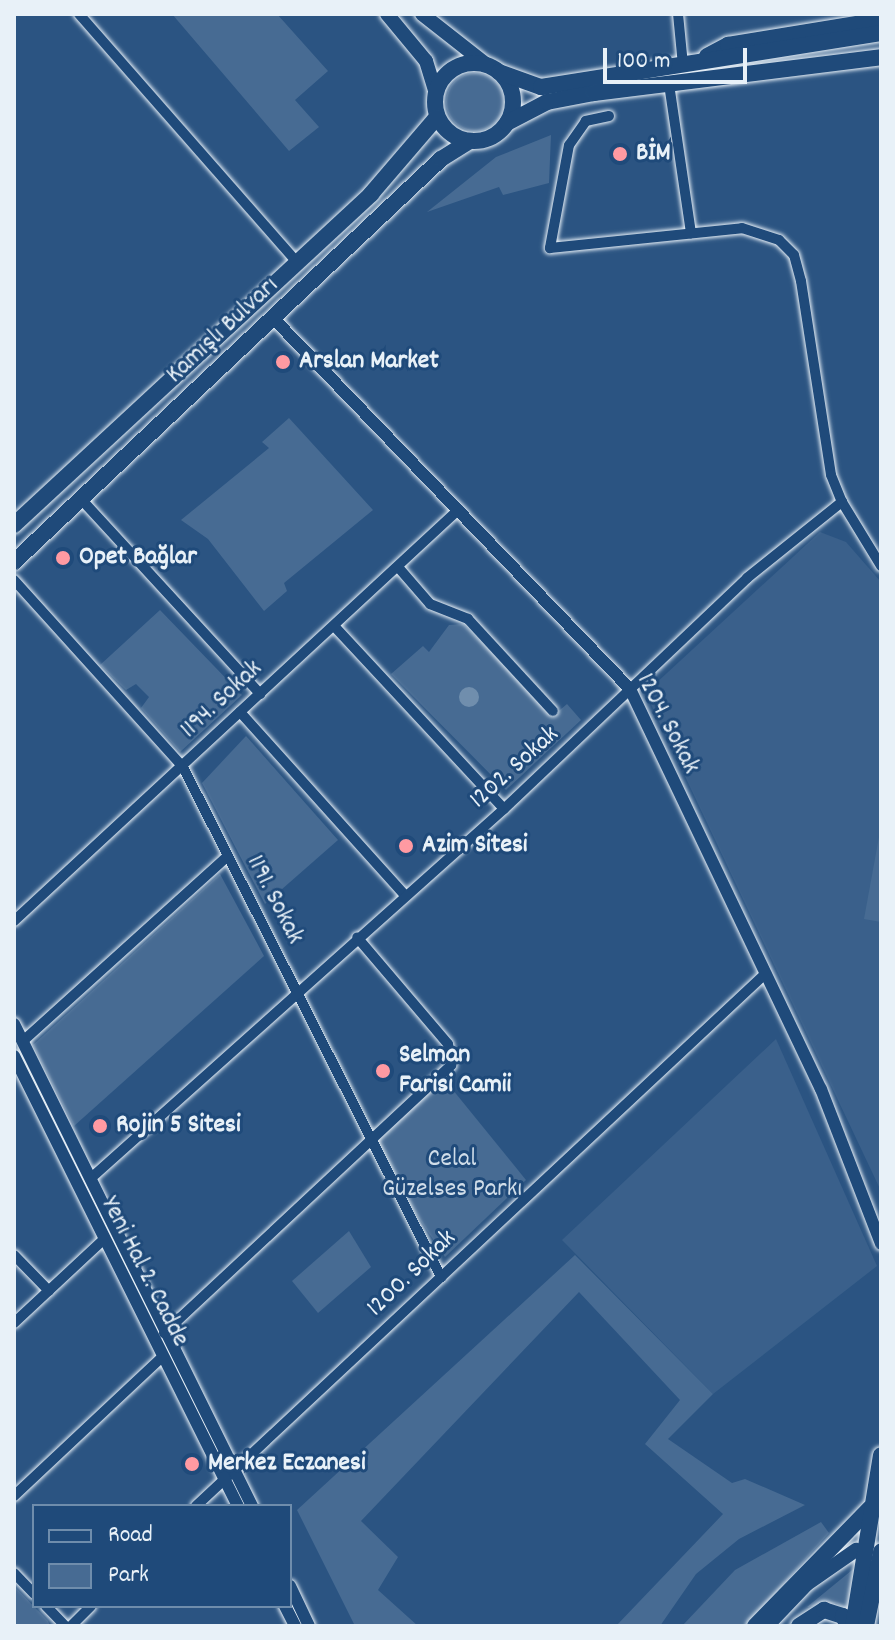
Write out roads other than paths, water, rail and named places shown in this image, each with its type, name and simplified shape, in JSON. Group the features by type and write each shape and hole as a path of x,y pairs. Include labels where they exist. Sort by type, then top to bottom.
{"highway":[{"path":"691,63 728,45 881,20"},
{"path":"881,33 541,87 493,68 450,71 436,93 437,117 470,141 491,137 507,123 547,102 881,57"},
{"path":"493,68 511,90 507,123"},
{"name":"Kamışlı Bulvarı","path":"14,525 298,263 413,151 437,117"},
{"name":"Kamışlı Bulvarı","path":"14,562 441,159 470,141"},
{"path":"851,1626 881,1455"},
{"path":"755,1626 872,1503"},
{"path":"866,1626 881,1552"},
{"path":"799,1626 824,1610 843,1616 851,1626"}],"main road":[{"path":"387,14 426,61 436,93"},
{"path":"422,14 493,68"},
{"path":"767,1626 807,1584 855,1555 830,1571 778,1626"}],"street":[{"path":"678,14 691,63"},
{"path":"86,16 298,263"},
{"path":"669,84 691,233"},
{"path":"609,116 586,121 569,145 550,248 691,233 761,231 794,255 842,502 881,566"},
{"name":"1204. Sokak","path":"274,319 630,689 821,1089 881,1244"},
{"path":"81,499 260,694"},
{"name":"1202. Sokak","path":"90,1179 404,894 504,809 747,578 842,502"},
{"name":"1194. Sokak","path":"14,921 459,509"},
{"path":"398,567 430,604 468,619 553,711"},
{"name":"1191. Sokak","path":"14,580 183,767 297,993 366,1140 441,1277"},
{"path":"335,627 504,809"},
{"path":"240,712 404,894"},
{"path":"23,1041 228,856"},
{"path":"164,1333 366,1140 451,1065 452,1053 357,937"},
{"name":"1200. Sokak","path":"198,1504 764,975"},
{"path":"14,1024 230,1474 251,1504"},
{"name":"Yeni Hal 2. Cadde","path":"14,1056 162,1357 230,1474 238,1504"},
{"path":"14,1323 103,1240"},
{"path":"14,1255 49,1291"},
{"path":"14,1496 162,1357"},
{"path":"14,1573 32,1592"},
{"path":"292,1590 309,1626"},
{"path":"48,1608 65,1626"},
{"path":"71,1626 89,1608"},
{"path":"286,1608 295,1626"}],"place":[{"name":"BİM","path":"620,154"},
{"name":"Arslan Market","path":"283,362"},
{"name":"Opet Bağlar","path":"63,558"},
{"name":"Azim Sitesi","path":"406,846"},
{"name":"Selman Farisi Camii","path":"383,1071"},
{"name":"Rojin 5 Sitesi","path":"100,1126"},
{"name":"Merkez Eczanesi","path":"192,1464"}],"park label":[{"name":"Celal Güzelses Parkı","path":"452,1175"}]}
